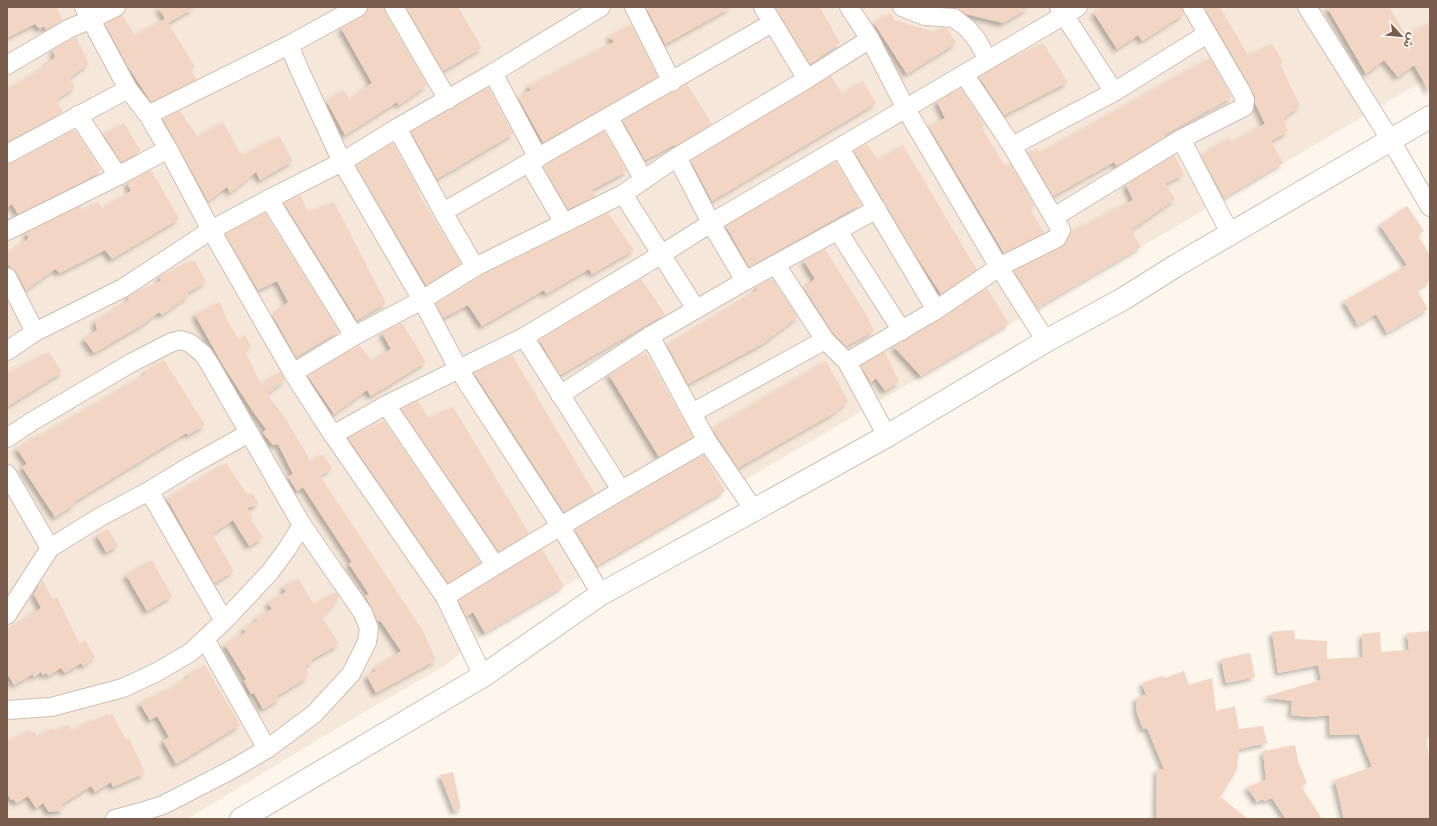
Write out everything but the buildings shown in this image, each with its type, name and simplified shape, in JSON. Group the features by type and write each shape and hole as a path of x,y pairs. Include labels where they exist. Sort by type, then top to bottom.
{"street":[{"path":"7,65 70,28 88,13 116,7"},
{"path":"148,115 289,45 358,7"},
{"path":"394,7 448,100"},
{"path":"7,351 35,332 123,288 211,230 342,162 397,128 448,100 601,7"},
{"path":"634,7 672,82"},
{"path":"763,7 807,79"},
{"path":"902,7 925,16 955,13 977,40 988,60"},
{"path":"1054,217 1181,140 1244,107 1245,100 1242,93 1192,7"},
{"path":"1308,7 1390,139 1430,207"},
{"path":"857,10 870,39 906,109 999,267 1046,341"},
{"path":"333,435 386,405 524,337 711,223 988,60 1067,10 1114,92"},
{"path":"88,13 128,89 148,115 168,149 211,230 293,373 333,435 445,597 483,676"},
{"path":"443,212 672,82 772,23"},
{"path":"1012,146 1114,92 1207,34"},
{"path":"293,373 354,336 422,300 475,266 623,194 676,157 807,79 870,39"},
{"path":"289,45 342,162 422,300 458,370 561,527 601,594"},
{"path":"493,73 533,161 564,223"},
{"path":"847,362 936,310 999,267 1057,238 1061,230 1012,146 964,74"},
{"path":"7,154 128,89"},
{"path":"78,115 118,176"},
{"path":"241,819 483,676 601,594 888,436 1046,341 1123,300 1177,264 1430,116"},
{"path":"609,118 644,180"},
{"path":"397,128 443,212 475,266"},
{"path":"1181,140 1230,233"},
{"path":"840,148 878,209 936,310"},
{"path":"7,231 118,176 168,149"},
{"path":"676,157 711,223 745,282"},
{"path":"623,194 696,309"},
{"path":"269,199 354,336"},
{"path":"560,395 650,336 696,309 878,209"},
{"path":"838,231 902,331"},
{"path":"776,265 825,340 847,362 888,436"},
{"path":"7,278 35,332"},
{"path":"650,336 707,441 754,510"},
{"path":"524,337 621,490"},
{"path":"7,438 31,422 131,363 172,342 181,340 190,343 203,354 302,524 363,613 369,628 367,642 351,674 314,714 267,749 231,770 163,804 115,819"},
{"path":"692,413 825,340"},
{"path":"386,405 496,565"},
{"path":"7,615 50,548 100,517 149,491 249,433"},
{"path":"445,597 621,490 707,441"},
{"path":"7,474 50,548"},
{"path":"149,491 224,621"},
{"path":"7,710 51,707 123,688 157,672 191,652 224,621 270,572 287,549 302,524"},
{"path":"206,639 267,749"}],"shaded area":[{"path":"7,7 1430,7 1430,77 485,633 443,667 364,712 187,819 7,819"}]}
